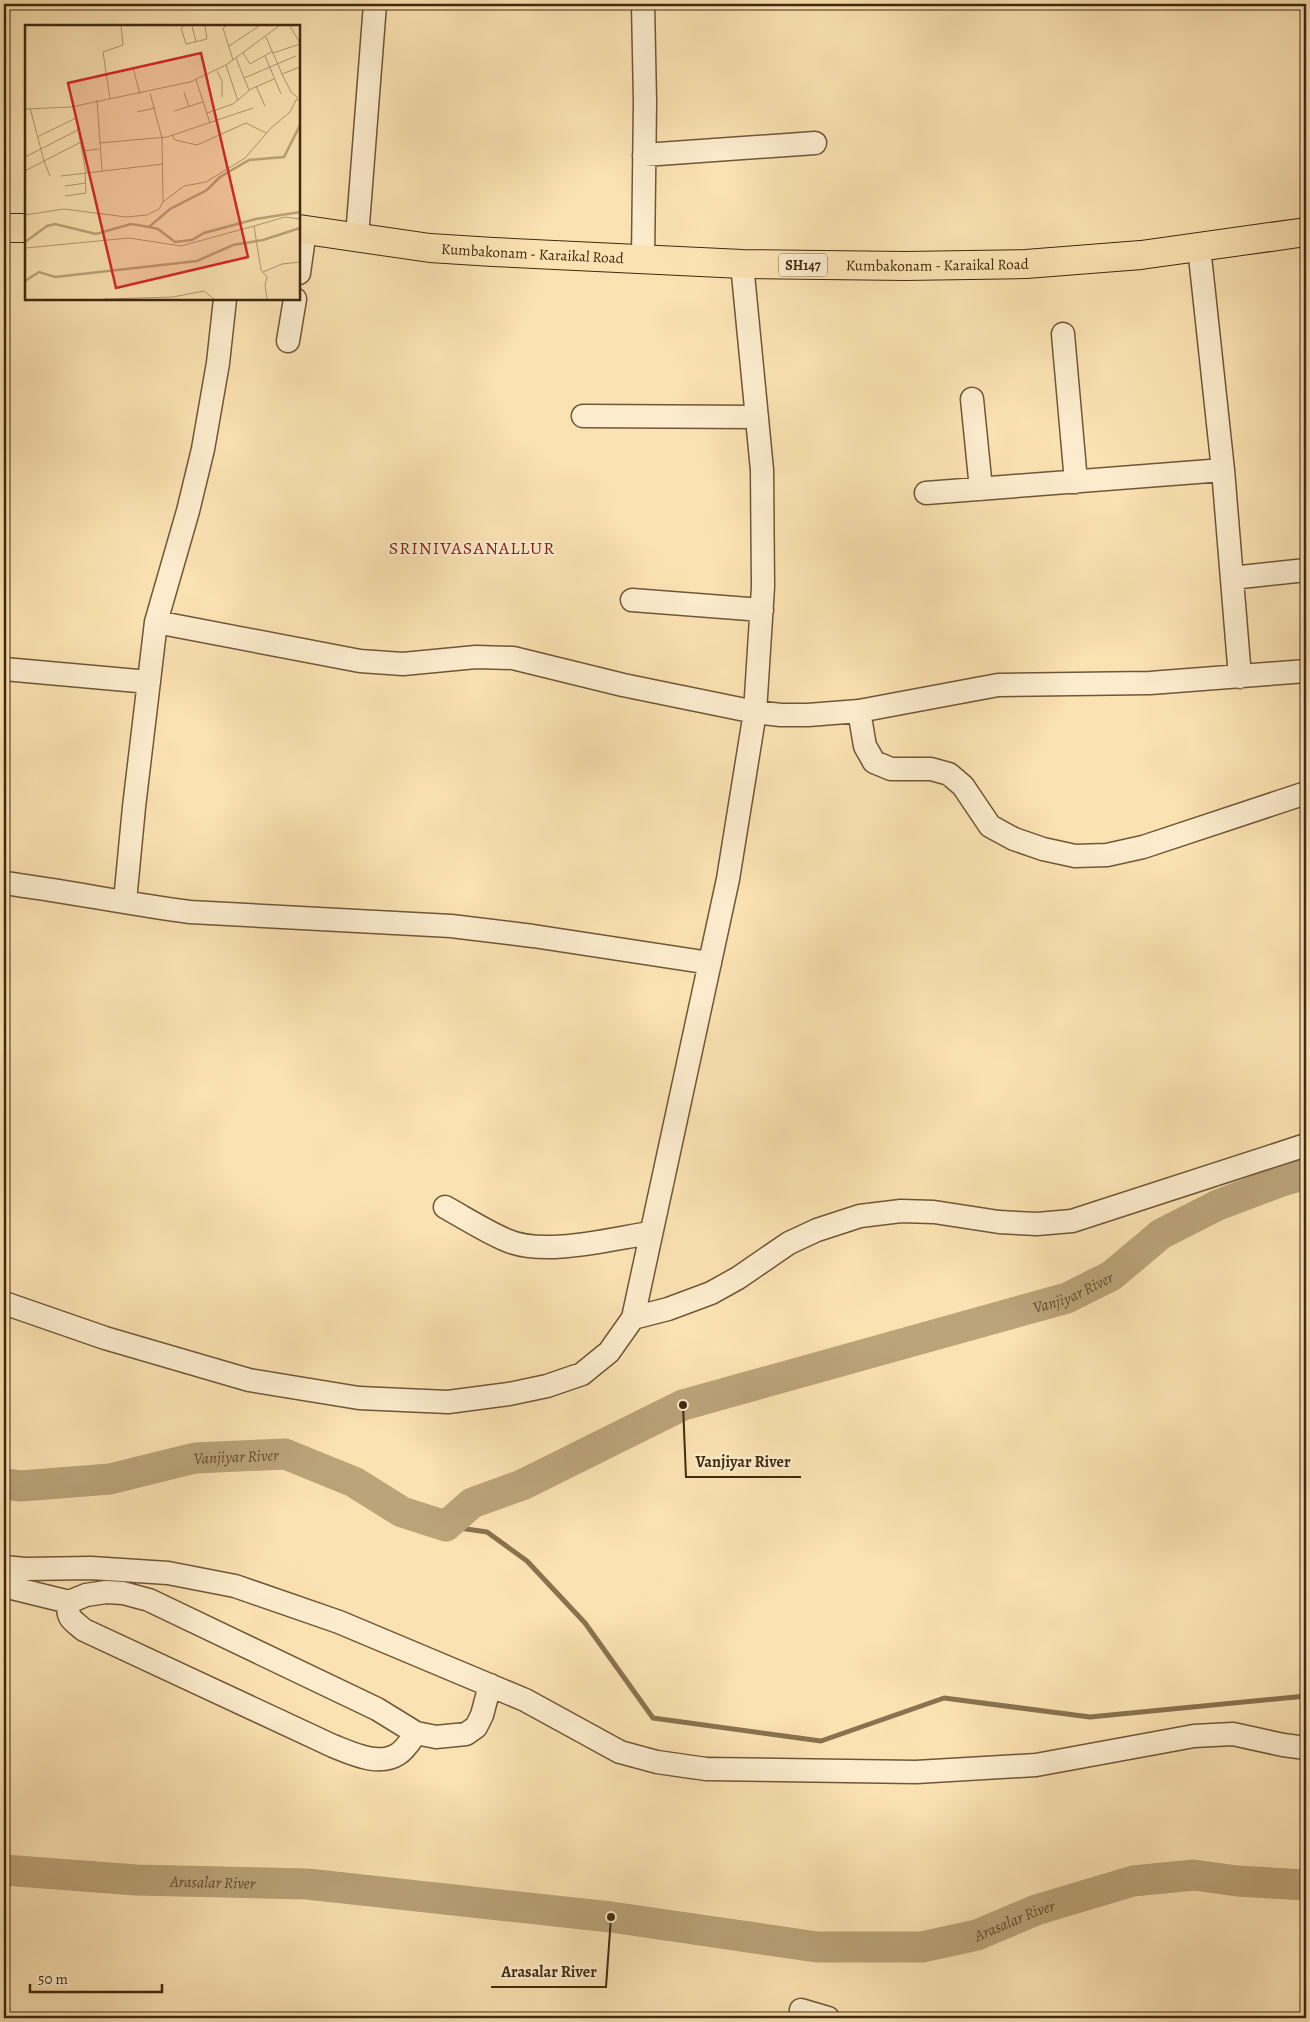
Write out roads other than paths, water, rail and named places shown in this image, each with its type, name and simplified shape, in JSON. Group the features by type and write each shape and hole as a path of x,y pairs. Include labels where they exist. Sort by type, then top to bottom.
{"main road":[{"path":"4,228 25,228"},
{"name":"Kumbakonam - Karaikal Road","path":"302,230 448,249 742,264 905,266 1026,264 1141,255 1306,232"}],"street":[{"path":"357,237 375,4"},
{"path":"643,4 643,259"},
{"path":"644,155 815,143"},
{"path":"300,259 302,230"},
{"path":"1199,247 1223,470 1240,677"},
{"path":"4,1303 105,1338 249,1380 359,1398 448,1402 518,1392 547,1386 582,1374 609,1352 633,1318 728,879 755,712 762,610 763,496 742,264"},
{"path":"125,901 156,622 188,511 203,449 218,363 225,300"},
{"path":"288,341 295,300"},
{"path":"1063,334 1076,482"},
{"path":"972,399 981,489"},
{"path":"583,416 757,417"},
{"path":"926,493 1223,470"},
{"path":"1232,578 1306,570"},
{"path":"632,600 762,610"},
{"path":"156,622 360,661 403,664 476,657 513,658 623,685 755,712 808,716 859,711 998,685 1150,683 1306,671"},
{"path":"4,669 149,682"},
{"path":"859,711 865,746 874,762 891,769 931,769 949,774 963,786 990,826 1043,849 1075,856 1107,855 1143,847 1306,793"},
{"path":"4,883 190,912 451,926 532,936 710,963"},
{"path":"633,1318 668,1309 711,1293 738,1278 789,1243 817,1230 860,1216 901,1212 934,1212 1000,1222 1037,1224 1072,1221 1306,1145"},
{"path":"445,1207 507,1241 529,1246 554,1248 650,1234"},
{"path":"4,1567 25,1569 91,1568 168,1573 235,1586 339,1622 526,1700 620,1752 657,1762 706,1769 916,1772 1036,1765 1194,1736 1233,1734 1283,1746 1306,1748"},
{"path":"4,1586 69,1602 86,1595 106,1592 123,1593 149,1600 377,1709 416,1733 436,1737 466,1734 476,1727 482,1715 490,1685"},
{"path":"69,1602 70,1618 84,1630 333,1746 364,1757 374,1759 390,1758 398,1754 416,1733"},
{"path":"801,2010 828,2018"}],"waterway":[{"name":"Vanjiyar River","path":"4,1484 21,1486 110,1479 195,1458 285,1454 354,1482 402,1512 446,1526 472,1503 522,1485 683,1405 1067,1298 1111,1276 1161,1234 1218,1205 1306,1174"},
{"path":"446,1526 487,1532 527,1561 585,1623 653,1718 821,1741 944,1698 1090,1717 1306,1696"},
{"name":"Arasalar River","path":"4,1870 136,1880 307,1884 611,1917 817,1947 922,1947 977,1935 1036,1910 1133,1881 1194,1875 1237,1881 1306,1885"}],"place":[{"name":"Vanjiyar River","path":"683,1405"},
{"name":"Arasalar River","path":"611,1917"}],"district":[{"name":"SRINIVASANALLUR","path":"472,548"}]}
